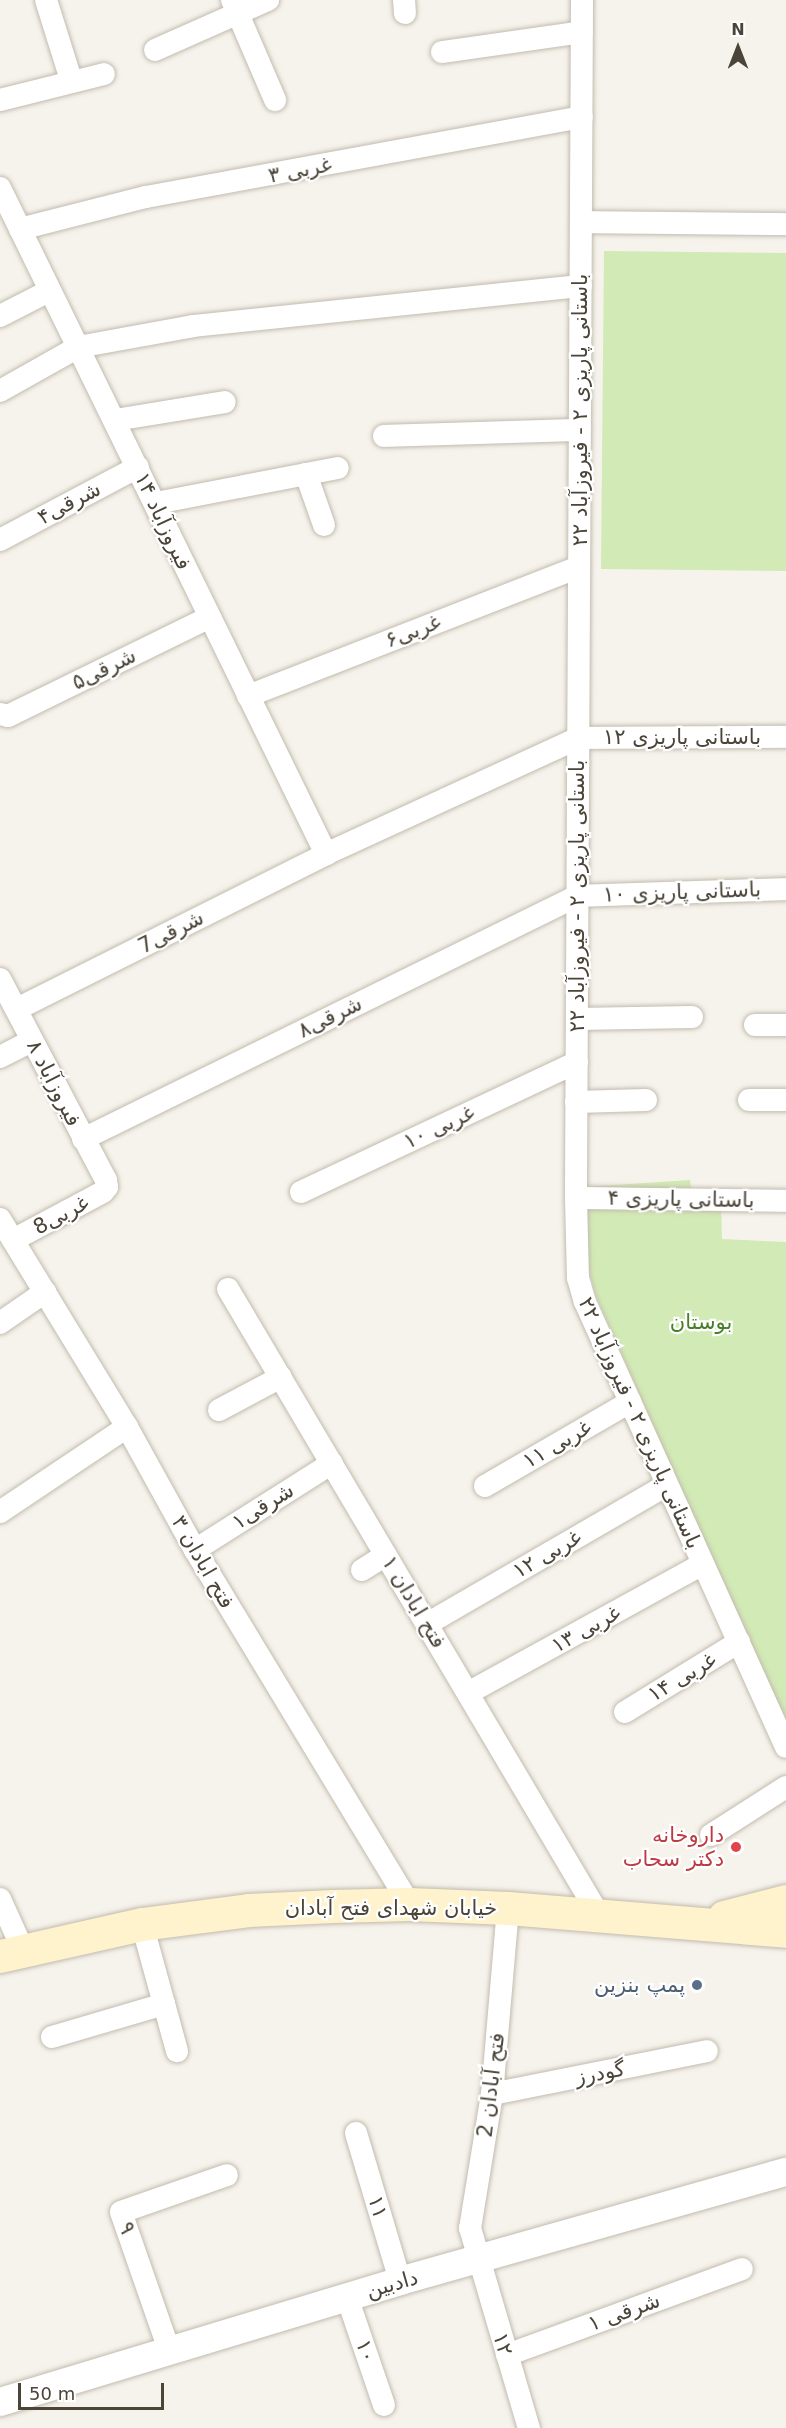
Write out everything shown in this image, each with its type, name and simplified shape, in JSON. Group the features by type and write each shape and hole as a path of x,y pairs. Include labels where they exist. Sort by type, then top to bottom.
{"main road":[{"path":"699,1923 786,1901"},
{"name":"خیابان شهدای فتح آبادان","path":"11,1953 142,1924 249,1910 409,1904 508,1908 786,1931"}],"street":[{"path":"46,0 71,80"},
{"path":"155,50 234,7 268,0"},
{"name":"باستانی پاریزی ۲ - فیروزآباد ۲۲","path":"582,0 576,1102 578,1278 585,1302 786,1747"},
{"path":"234,7 275,100"},
{"path":"442,52 582,32"},
{"path":"0,100 71,80 104,74"},
{"name":"غربی ۳","path":"20,229 146,197 582,117"},
{"name":"فیروزآباد ۱۴","path":"0,189 156,503 208,618 326,854"},
{"path":"581,222 786,224"},
{"path":"0,391 78,347 193,326 581,286"},
{"path":"0,316 49,291"},
{"path":"115,420 225,402"},
{"path":"384,436 580,430"},
{"name":"شرقی۴","path":"0,540 138,467"},
{"path":"156,503 338,468"},
{"path":"306,474 324,525"},
{"name":"غربی۶","path":"248,696 579,567"},
{"name":"شرقی۵","path":"0,714 8,716 208,618"},
{"name":"باستانی پاریزی ۱۲","path":"578,738 786,737"},
{"name":"شرقی7","path":"16,1009 326,854 578,738"},
{"name":"باستانی پاریزی ۱۰","path":"577,896 786,889"},
{"name":"شرقی۸","path":"83,1139 577,896"},
{"name":"فیروزآباد ۸","path":"0,979 106,1180 107,1187"},
{"path":"577,1019 692,1017"},
{"path":"755,1025 786,1025"},
{"path":"0,1057 32,1041"},
{"name":"غربی ۱۰","path":"301,1192 577,1062"},
{"path":"576,1102 646,1100"},
{"path":"749,1100 786,1100"},
{"name":"غربی8","path":"14,1240 103,1192 107,1187"},
{"name":"باستانی پاریزی ۴","path":"576,1198 786,1201"},
{"name":"فتح ابادان ۳","path":"0,1219 127,1427 195,1550 409,1904"},
{"name":"فتح ابادان ۱","path":"228,1289 599,1915"},
{"path":"0,1323 45,1292"},
{"path":"219,1410 280,1377"},
{"name":"غربی ۱۱","path":"485,1486 630,1402"},
{"path":"0,1512 127,1427"},
{"name":"شرقی۱","path":"195,1550 332,1463"},
{"name":"غربی ۱۲","path":"427,1624 667,1485"},
{"path":"362,1570 386,1555"},
{"name":"غربی ۱۳","path":"468,1693 703,1564"},
{"name":"غربی ۱۴","path":"625,1712 739,1642"},
{"path":"711,1835 786,1787"},
{"path":"0,1899 11,1953"},
{"name":"فتح آبادان 2","path":"478,2259 470,2228 492,2094 508,1908"},
{"path":"142,1924 177,2051"},
{"path":"52,2037 164,2004"},
{"name":"گودرز","path":"492,2094 707,2051"},
{"name":"۱۱","path":"356,2133 400,2281"},
{"name":"دادبین","path":"0,2402 400,2281 786,2172"},
{"name":"۹","path":"169,2350 122,2212 227,2175"},
{"name":"۱۲","path":"478,2259 529,2428"},
{"name":"۱ شرقی","path":"507,2355 742,2269"},
{"name":"۱۰","path":"347,2297 384,2405"}],"green space":[{"path":"604,251 786,253 786,571 601,569"},
{"name":"بوستان","path":"690,1180 693,1203 721,1203 722,1239 786,1242 786,1726 596,1296 589,1271 584,1187"}],"place":[{"name":"داروخانه دکتر سحاب","path":"736,1847"},
{"name":"پمپ بنزین","path":"697,1985"}]}
